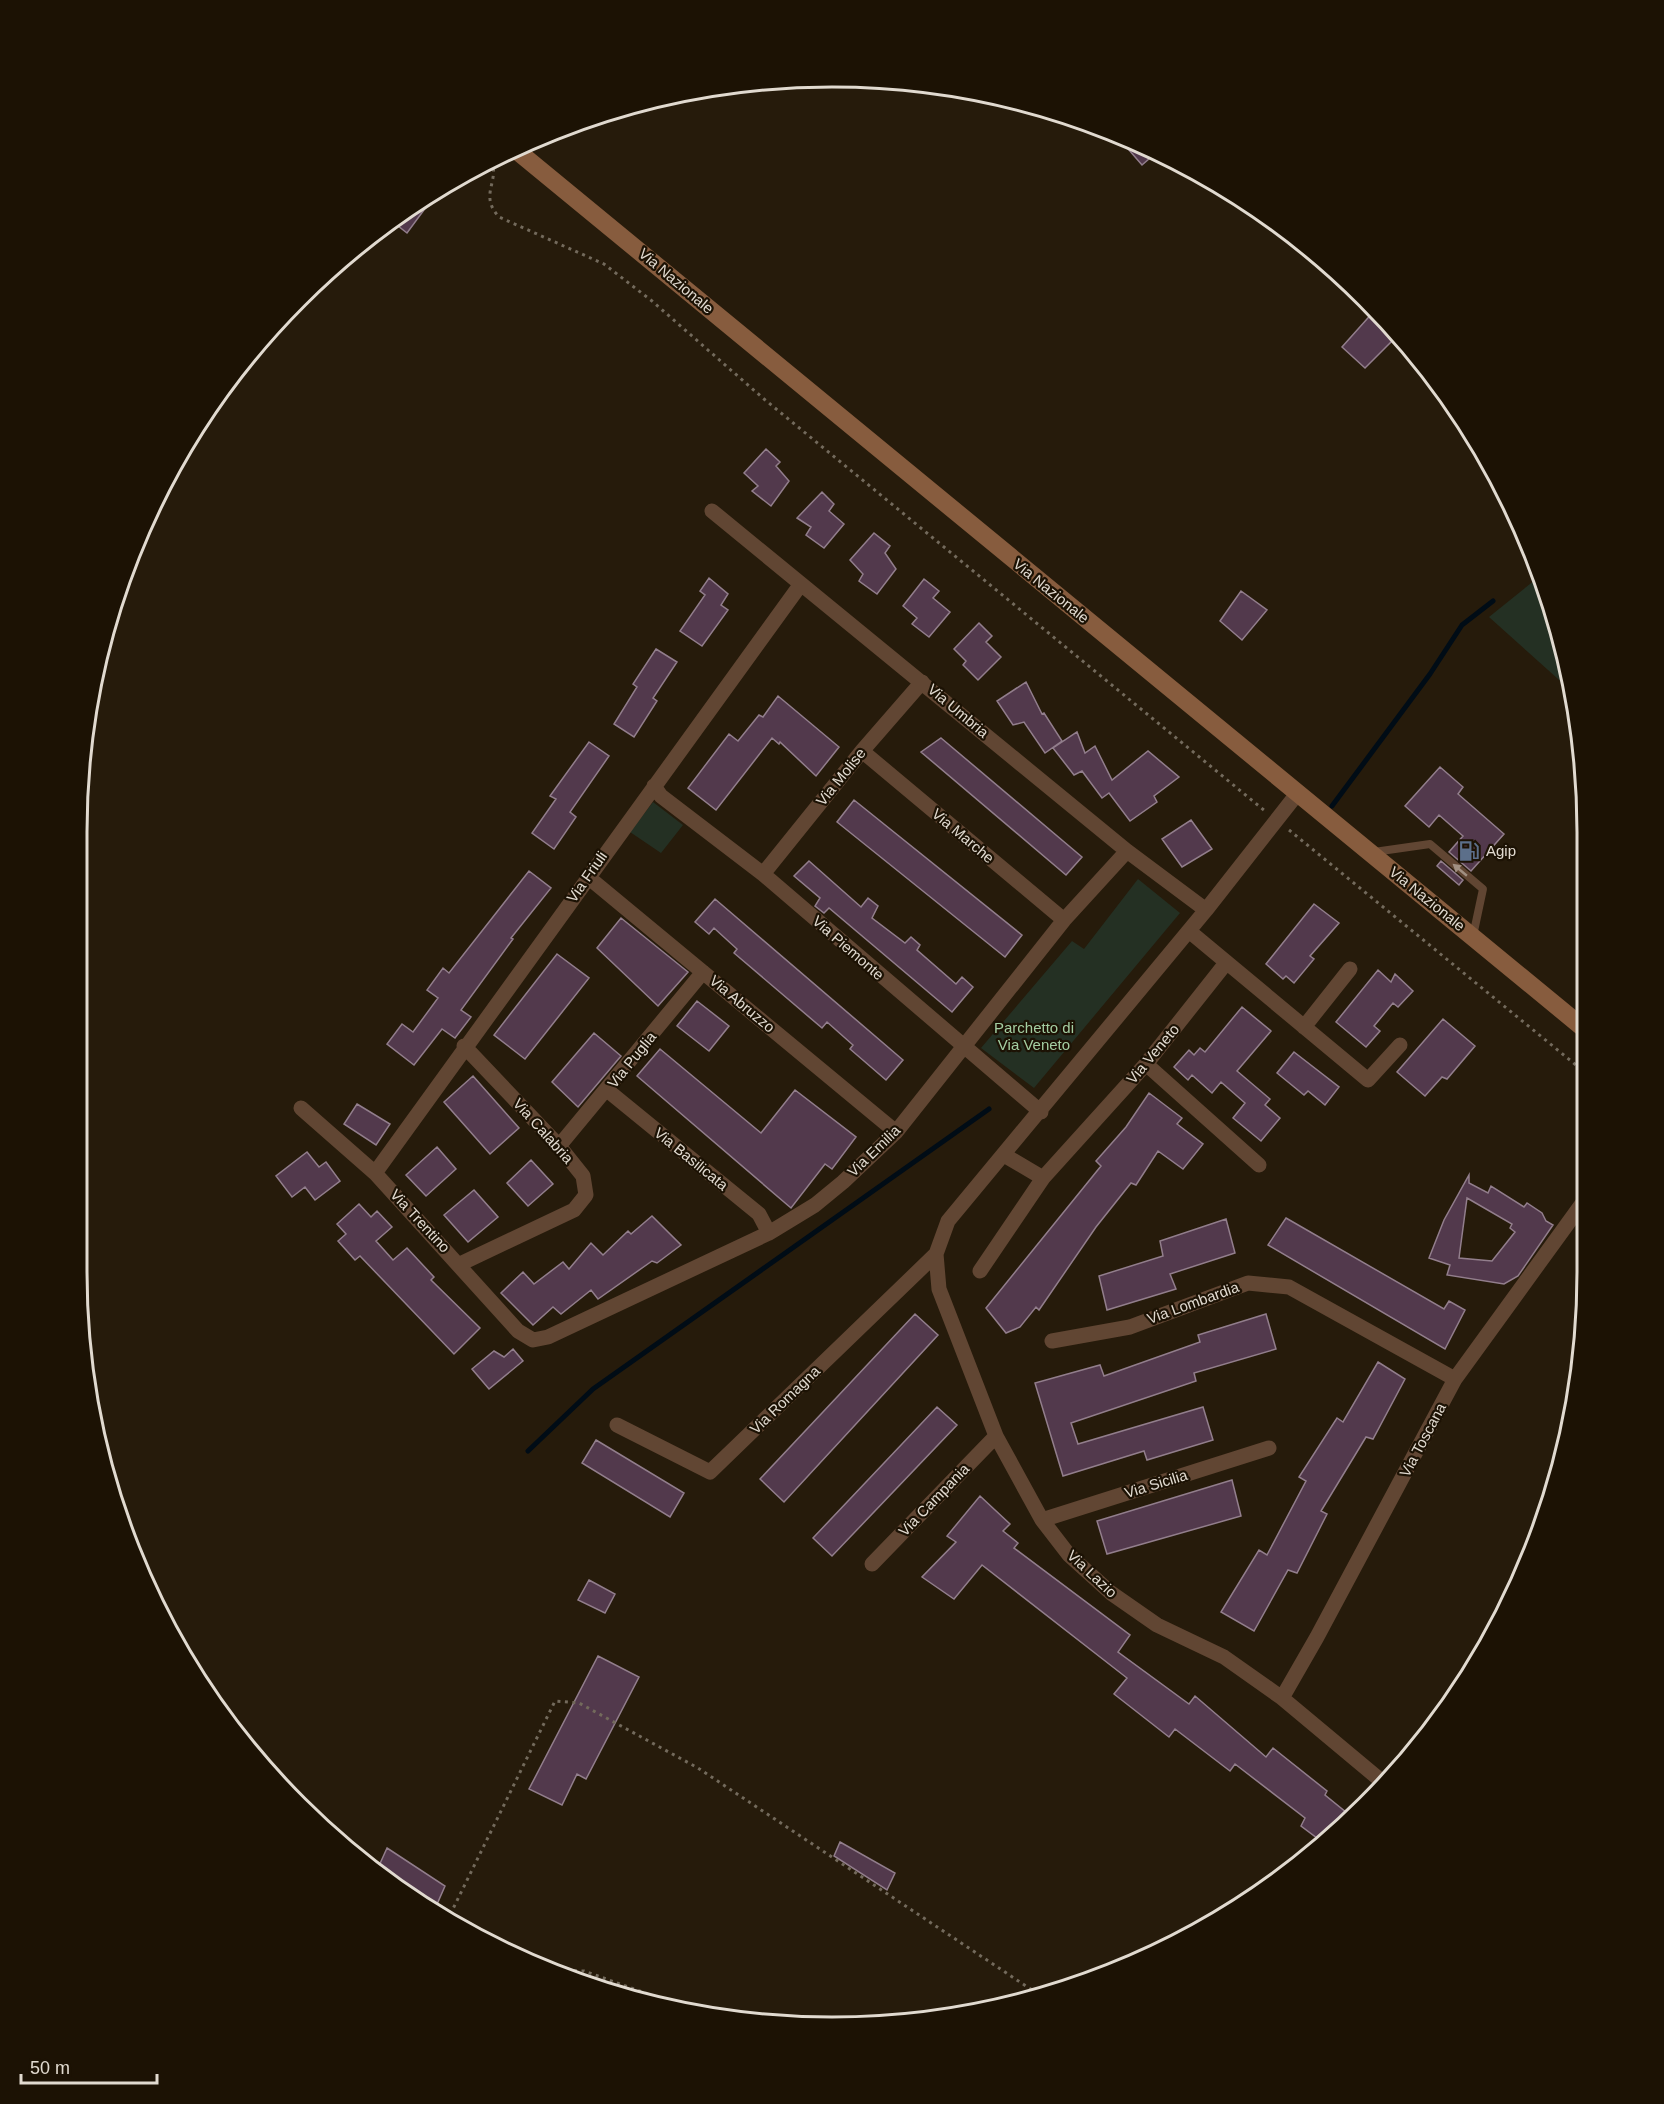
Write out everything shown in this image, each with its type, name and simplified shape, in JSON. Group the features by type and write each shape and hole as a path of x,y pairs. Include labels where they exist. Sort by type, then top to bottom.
{"main road":[{"name":"Via Nazionale","path":"522,155 1577,1022"}],"street":[{"name":"Via Umbria","path":"712,511 1127,851 1206,910"},
{"name":"Via Friuli","path":"375,1173 464,1046 801,584"},
{"name":"Via Molise","path":"763,874 862,751 922,682"},
{"name":"Via Marche","path":"862,751 1064,920"},
{"name":"Via Piemonte","path":"654,786 662,796 763,874 962,1047 1041,1112"},
{"path":"936,1254 948,1221 1041,1112 1189,931 1297,794"},
{"name":"Via Emilia","path":"533,1340 548,1337 769,1233 815,1205 896,1132 1064,920 1127,851"},
{"name":"Via Abruzzo","path":"588,876 896,1132"},
{"path":"1189,931 1368,1080 1400,1045"},
{"name":"Via Veneto","path":"980,1271 1043,1178 1146,1064 1226,963"},
{"path":"1304,1027 1350,969"},
{"name":"Via Puglia","path":"559,1146 704,972"},
{"name":"Via Calabria","path":"460,1264 574,1210 586,1195 583,1176 559,1146 464,1046"},
{"path":"1146,1064 1260,1165"},
{"name":"Via Basilicata","path":"607,1090 759,1214 769,1233"},
{"name":"Via Trentino","path":"301,1108 375,1173 518,1330 533,1340"},
{"path":"1004,1155 1043,1178"},
{"name":"Via Toscana","path":"1282,1698 1455,1379 1577,1211"},
{"name":"Via Romagna","path":"617,1425 710,1472 936,1254"},
{"name":"Via Lazio","path":"936,1254 939,1289 996,1436 1042,1520 1069,1555 1111,1593 1157,1625 1224,1657 1282,1698 1378,1779"},
{"name":"Via Lombardia","path":"1052,1341 1130,1327 1248,1283 1289,1287 1455,1379"},
{"name":"Via Campania","path":"872,1564 996,1436"},
{"name":"Via Sicilia","path":"1042,1520 1269,1448"}],"lane":[{"path":"1370,852 1430,844 1483,889 1473,937"}],"path":[{"path":"493,169 488,198 491,209 499,217 604,264 652,301 764,399 1577,1066"},
{"path":"451,1912 555,1701 579,1703 698,1768 1032,1990"},
{"path":"576,1971 584,1971 649,1994"}],"green space":[{"path":"1533,582 1552,639 1562,682 1489,617"},
{"path":"653,802 683,825 661,853 630,832"},
{"name":"Parchetto di Via Veneto","path":"1138,879 1180,913 1034,1088 981,1048 1072,941 1084,949"}],"building":[{"path":"1128,149 1149,158 1142,165"},
{"path":"425,209 407,233 399,226"},
{"path":"1369,316 1392,341 1365,368 1342,347"},
{"path":"766,449 780,462 776,466 789,481 771,506 752,491 758,486 744,473"},
{"path":"822,492 834,504 829,511 844,524 824,548 806,535 811,527 797,518"},
{"path":"874,533 890,546 885,553 896,569 877,594 859,581 863,574 850,560"},
{"path":"709,578 728,594 721,605 728,610 702,646 680,631 705,595 700,591"},
{"path":"924,579 939,591 933,598 950,612 929,637 912,624 917,618 903,606"},
{"path":"1241,591 1267,610 1242,640 1220,621"},
{"path":"979,623 992,636 986,642 1001,657 978,680 963,665 966,661 954,649"},
{"path":"656,649 677,662 653,698 657,701 634,737 614,724 637,687 633,684"},
{"path":"1026,682 1042,714 1044,713 1062,741 1045,753 1024,722 1013,725 997,701"},
{"path":"778,696 839,747 816,776 780,742 779,744 772,738 716,810 688,788 729,734 738,741 759,715 763,717"},
{"path":"1077,732 1085,753 1095,746 1112,780 1148,751 1179,777 1154,796 1157,802 1130,821 1109,793 1102,798 1082,771 1074,775 1053,748"},
{"path":"941,738 1082,857 1066,875 921,752"},
{"path":"589,742 609,756 570,812 576,817 554,849 532,833 556,799 550,796"},
{"path":"1440,767 1463,787 1458,794 1504,834 1471,871 1449,852 1463,836 1439,815 1429,827 1405,806"},
{"path":"854,800 1022,935 1005,957 837,822"},
{"path":"1191,820 1212,849 1182,867 1162,839"},
{"path":"809,861 861,907 868,898 878,906 872,918 905,943 911,937 920,945 917,950 956,984 962,977 973,987 952,1012 829,908 824,913 815,906 820,898 794,876"},
{"path":"1441,861 1463,880 1459,885 1437,866"},
{"path":"529,871 551,888 511,938 513,939 461,1010 471,1017 455,1038 442,1029 414,1065 387,1044 402,1024 413,1032 438,998 427,990 443,968 449,973"},
{"path":"715,899 903,1060 886,1080 850,1049 853,1045 827,1022 822,1028 734,953 737,949 714,928 709,934 695,922"},
{"path":"1314,904 1339,923 1310,956 1314,959 1294,983 1286,976 1283,979 1266,964"},
{"path":"621,918 688,972 658,1006 597,948"},
{"path":"557,954 589,978 525,1059 494,1035"},
{"path":"1378,970 1391,982 1395,974 1413,991 1398,1007 1393,1003 1374,1026 1380,1031 1366,1047 1336,1022"},
{"path":"697,1001 729,1026 709,1051 677,1026"},
{"path":"1242,1007 1271,1031 1237,1071 1270,1099 1265,1105 1280,1118 1261,1141 1233,1118 1245,1103 1221,1082 1212,1093 1192,1075 1188,1080 1174,1067 1189,1050 1194,1055 1200,1048 1205,1052"},
{"path":"1443,1019 1475,1046 1447,1079 1442,1077 1425,1096 1397,1072"},
{"path":"594,1033 621,1056 578,1107 552,1082"},
{"path":"660,1049 761,1133 795,1090 856,1137 832,1169 825,1164 791,1208 637,1076"},
{"path":"1294,1052 1339,1087 1325,1105 1308,1091 1304,1095 1277,1073"},
{"path":"473,1076 519,1128 490,1154 444,1102"},
{"path":"1149,1093 1182,1118 1177,1124 1203,1144 1183,1169 1158,1151 1136,1185 1131,1183 1096,1227 1039,1310 1036,1307 1020,1327 1006,1333 986,1308 1101,1166 1096,1161 1126,1127"},
{"path":"357,1104 390,1124 376,1145 344,1124"},
{"path":"437,1147 456,1169 426,1196 406,1175"},
{"path":"307,1152 319,1167 326,1162 340,1181 315,1200 305,1187 292,1197 276,1176"},
{"path":"531,1160 553,1184 528,1206 507,1183"},
{"path":"1469,1175 1469,1183 1488,1193 1491,1186 1524,1207 1527,1203 1542,1213 1546,1221 1553,1225 1518,1276 1504,1284 1447,1275 1450,1265 1429,1258 1444,1220","holes":["1467,1198 1512,1224 1510,1228 1515,1232 1492,1261 1459,1258"]},
{"path":"474,1190 498,1217 468,1242 444,1215"},
{"path":"359,1204 371,1217 377,1211 392,1227 376,1241 393,1260 407,1248 434,1277 431,1280 480,1328 454,1354 360,1256 355,1260 338,1241 346,1234 337,1224"},
{"path":"652,1216 681,1245 657,1263 652,1261 598,1299 591,1290 561,1314 553,1307 533,1325 501,1293 523,1272 534,1284 563,1262 569,1269 591,1243 603,1255 628,1231 631,1234"},
{"path":"1286,1218 1444,1309 1449,1301 1465,1310 1445,1349 1268,1245"},
{"path":"1226,1219 1235,1253 1170,1274 1176,1289 1107,1310 1099,1276 1163,1256 1160,1241"},
{"path":"915,1314 938,1335 784,1502 760,1479"},
{"path":"1266,1314 1276,1349 1194,1373 1196,1381 1071,1423 1078,1444 1203,1407 1213,1440 1147,1460 1144,1451 1063,1476 1035,1383 1100,1365 1104,1376 1200,1342 1198,1335"},
{"path":"513,1349 523,1361 489,1389 472,1369 494,1351 504,1357"},
{"path":"1378,1362 1405,1379 1373,1439 1366,1437 1321,1511 1327,1514 1297,1573 1288,1570 1254,1631 1221,1612 1259,1550 1267,1555 1306,1481 1299,1477 1337,1418 1343,1422"},
{"path":"937,1407 957,1425 832,1556 813,1538"},
{"path":"596,1440 684,1493 670,1517 582,1463"},
{"path":"1232,1480 1241,1516 1107,1554 1097,1521"},
{"path":"980,1496 1010,1524 1003,1531 1018,1543 1014,1548 1130,1635 1118,1652 1189,1704 1195,1696 1266,1757 1273,1748 1327,1791 1325,1795 1345,1812 1316,1838 1301,1826 1305,1818 1235,1764 1230,1771 1175,1729 1169,1737 1114,1694 1127,1678 982,1565 954,1599 922,1577 956,1542 947,1536"},
{"path":"589,1580 615,1594 605,1613 578,1600"},
{"path":"598,1656 639,1677 586,1779 577,1774 562,1805 529,1789"},
{"path":"840,1842 895,1873 887,1890 834,1856"},
{"path":"387,1848 445,1886 437,1903 418,1891 380,1864"}],"waterway":[{"path":"1332,806 1430,674 1462,625 1493,601"},
{"path":"528,1451 593,1389 989,1109"}],"place":[{"name":"Agip","path":"1469,851"}]}
